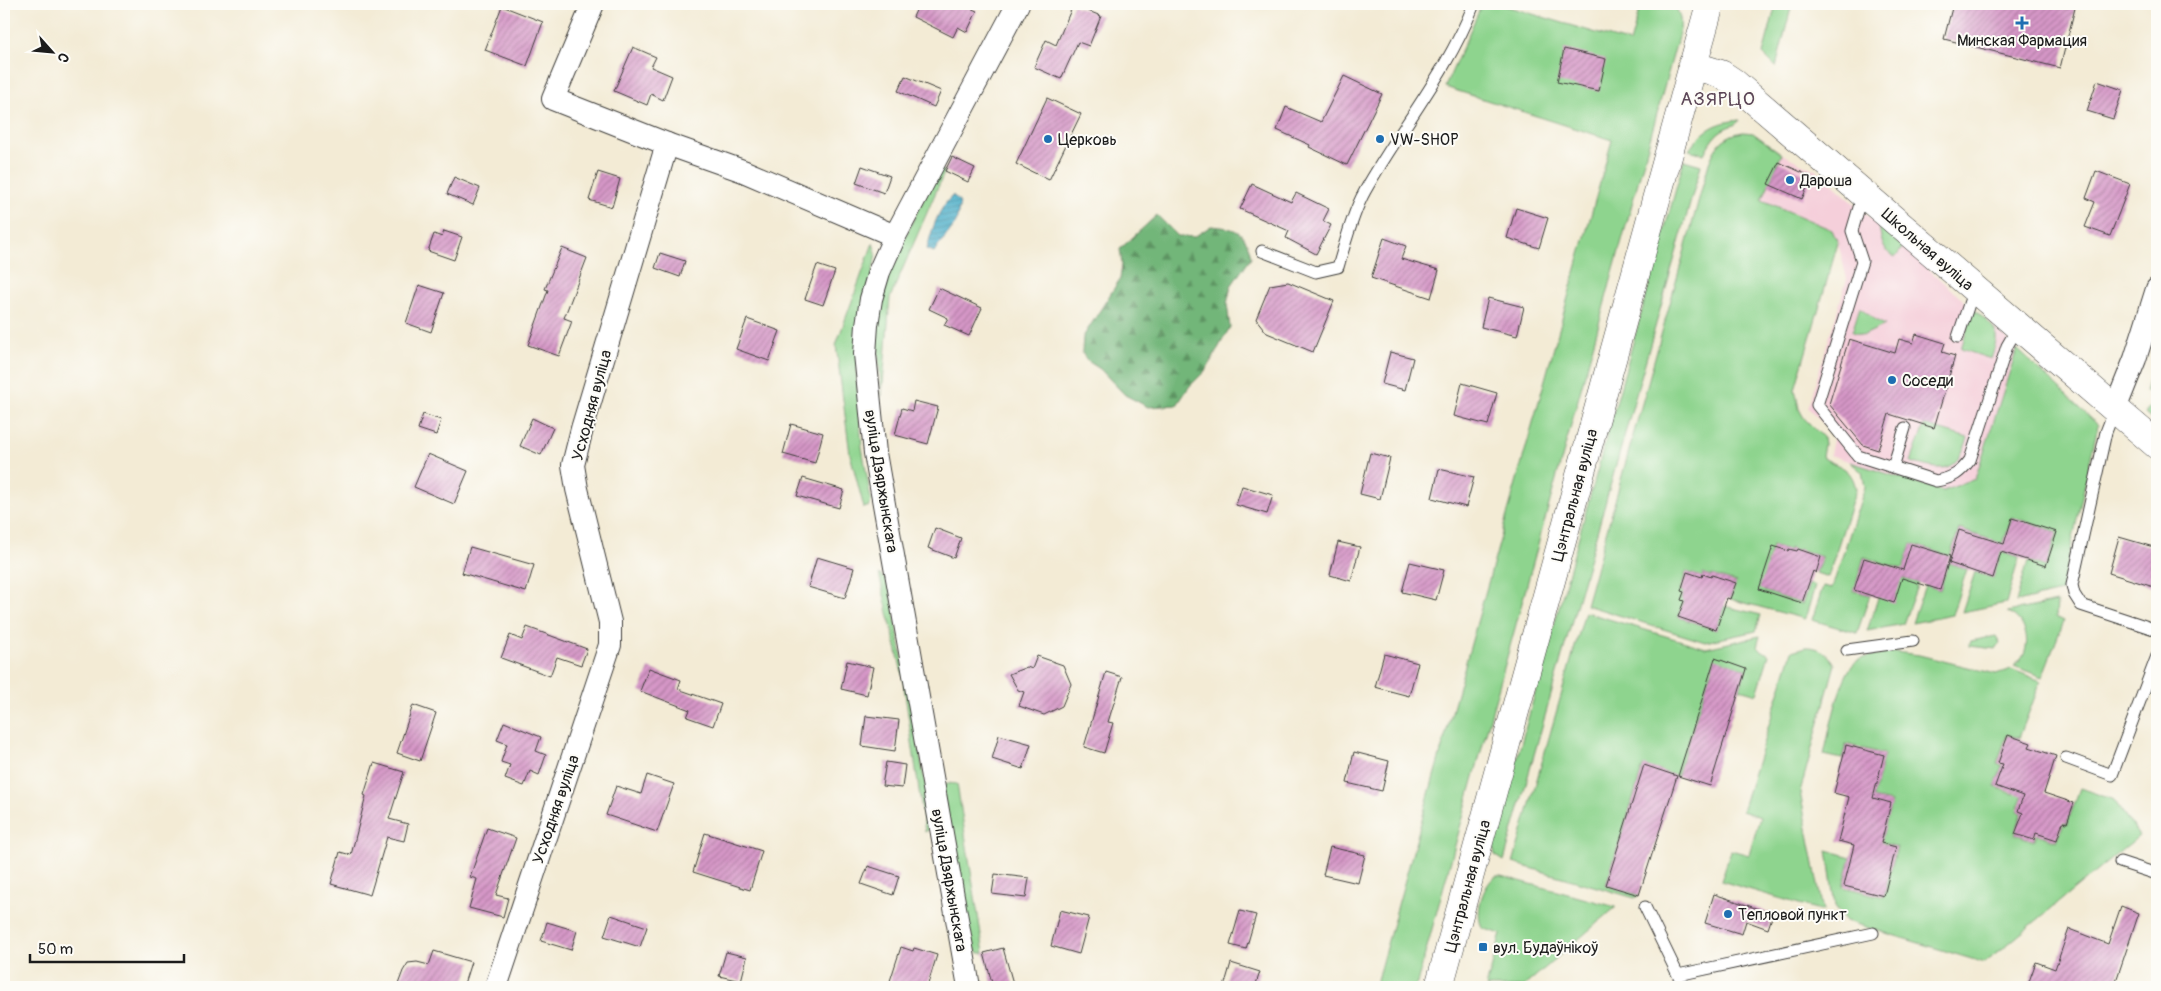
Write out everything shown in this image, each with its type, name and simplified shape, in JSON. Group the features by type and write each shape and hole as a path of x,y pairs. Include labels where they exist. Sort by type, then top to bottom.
{"main road":[{"name":"Цэнтральная вуліца","path":"1439,987 1710,4"},
{"name":"Школьная вуліца","path":"1692,65 1722,74 1734,82 2157,445"}],"street":[{"path":"593,4 552,100 742,171 895,236"},
{"name":"вуліца Дзяржынскага","path":"969,987 875,453 865,354 871,299 879,272 895,236 1018,4"},
{"name":"Усходняя вуліца","path":"496,987 610,645 610,622 576,489 573,465 666,144"},
{"path":"2115,409 2135,359 2157,289"}],"lane":[{"path":"1262,250 1316,272 1338,267 1364,193 1434,82 1468,19 1474,4"},
{"path":"1863,194 1852,231 1862,262 1817,405 1858,456 1936,481 1950,479 1962,472 1970,460 2007,346 2019,326"},
{"path":"1958,337 1974,288"},
{"path":"2115,409 2106,432 2072,585 2074,594 2081,606 2157,630"},
{"path":"1893,467 1905,428"},
{"path":"1847,650 1913,641"},
{"path":"2066,758 2112,775 2157,656"},
{"path":"2120,862 2157,874"},
{"path":"1645,908 1678,974 1873,933"}],"shaded area":[{"path":"1782,154 1819,172 2017,348 1975,479 1943,492 1830,455 1834,434 1808,408 1847,279 1838,243 1832,230 1761,200"}],"green space":[{"path":"1482,4 1499,4 1630,43 1641,4 1665,4 1676,9 1679,13 1680,30 1416,987 1375,987 1612,140 1445,87"},
{"path":"1776,4 1792,4 1776,67 1763,54"},
{"path":"1740,120 1719,133 1710,143 1704,154 1689,150 1711,128"},
{"path":"1743,132 1753,133 1782,154 1762,200 1832,230 1838,243 1795,389 1799,409 1804,418 1823,437 1822,457 1848,471 1856,489 1828,577 1816,573 1822,557 1798,549 1797,551 1789,548 1788,551 1772,546 1766,564 1770,566 1770,575 1764,591 1802,604 1809,584 1815,586 1805,619 1730,599 1736,582 1712,575 1711,577 1703,574 1702,577 1686,572 1680,590 1683,592 1681,599 1684,601 1678,617 1716,630 1724,606 1761,615 1756,631 1705,642 1586,605 1709,163 1718,146 1726,138"},
{"path":"1684,160 1701,165 1504,861 1495,855 1493,844"},
{"path":"938,169 945,171 890,298 882,396 876,327 887,274"},
{"path":"1157,215 1178,236 1194,237 1211,226 1227,228 1238,232 1246,241 1251,257 1231,286 1227,304 1230,327 1206,370 1189,387 1177,405 1148,407 1125,395 1100,369 1086,360 1082,352 1083,337 1120,279 1122,264 1120,249"},
{"path":"1879,225 1903,247 1896,257 1885,249"},
{"path":"873,243 876,253 856,372 862,447 871,500 870,506 864,508 850,454 836,345"},
{"path":"1860,307 1875,320 1885,325 1864,335 1852,332"},
{"path":"1973,309 1991,325 1996,335 1991,359 1961,349"},
{"path":"2017,349 2098,425 2061,592 2016,602 2028,561 2046,567 2058,532 2012,517 2003,544 1959,529 1950,556 1911,544 1903,569 1864,557 1854,591 1870,595 1857,633 1812,620 1823,586 1832,588 1865,487 1862,472 1850,462 1943,491 1975,479"},
{"path":"2157,352 2157,391 2153,393 2145,391"},
{"path":"2157,401 2157,423 2145,413 2152,403"},
{"path":"1924,425 1968,438 1959,458 1953,464 1940,468 1911,462"},
{"path":"2001,552 2019,558 2006,603 1962,612 1975,572 1993,578"},
{"path":"1948,563 1967,569 1952,615 1912,623 1925,585 1940,590"},
{"path":"879,574 885,579 890,589 933,827 925,832 902,673"},
{"path":"1901,578 1918,583 1903,624 1867,631 1878,598"},
{"path":"2057,602 2056,617 2064,621 2042,677 2014,666 2024,653 2026,637 2020,622 2007,612"},
{"path":"1585,612 1706,648 1760,636 1757,647 1769,655 1757,694 1740,689 1746,669 1715,659 1677,776 1643,766 1606,885 1639,895 1635,898 1513,863"},
{"path":"1996,636 2000,643 1996,649 1969,646 1971,641"},
{"path":"1805,647 1822,651 1835,664 1800,792 1823,911 1721,881 1731,850 1749,855 1760,817 1742,811 1792,651"},
{"path":"1895,652 1919,655 1996,674 2011,669 2041,681 2019,738 2007,735 1997,763 2002,765 1995,787 2014,794 2017,789 2024,791 2017,811 2022,813 2015,834 2034,841 2037,834 2057,841 2064,823 2067,824 2080,788 2114,800 2139,836 1985,963 1846,921 1835,906 1827,850 1851,857 1843,887 1884,897 1897,847 1881,842 1891,802 1873,798 1884,754 1846,744 1842,759 1824,755 1840,690 1851,667 1865,657"},
{"path":"947,783 957,784 984,953 979,953 971,946 942,787"},
{"path":"1496,876 1616,907 1523,987 1486,987 1501,934 1482,928 1479,915 1481,900 1487,886"}],"water":[{"path":"953,195 960,203 956,223 934,252 927,249 933,227 943,207"}],"building":[{"path":"919,4 961,4 977,11 967,32 958,27 953,37 913,17"},
{"path":"1953,4 2076,4 2060,68 1944,39"},
{"path":"1073,5 1101,16 1089,46 1078,42 1061,79 1034,67 1046,40 1056,45"},
{"path":"502,6 543,22 527,66 485,50"},
{"path":"633,47 656,57 651,67 672,76 663,100 651,94 647,105 614,91"},
{"path":"1564,49 1606,59 1599,91 1557,82"},
{"path":"905,76 941,91 934,107 898,91"},
{"path":"1344,76 1382,94 1347,165 1277,130 1286,107 1321,122"},
{"path":"2097,81 2123,90 2113,119 2087,111"},
{"name":"Церковь","path":"1047,98 1081,114 1049,180 1016,164"},
{"path":"952,157 975,168 968,182 945,171"},
{"path":"1779,162 1812,177 1802,199 1768,184"},
{"path":"862,166 890,176 884,193 856,183"},
{"path":"2096,171 2130,184 2110,236 2085,227 2095,202 2086,198"},
{"path":"598,172 620,179 612,207 589,200"},
{"path":"454,177 480,188 473,205 447,194"},
{"path":"1252,184 1291,202 1296,193 1329,209 1323,221 1331,225 1316,254 1286,238 1289,231 1240,209"},
{"path":"1516,208 1548,218 1539,248 1507,238"},
{"path":"444,231 462,237 454,260 428,251 434,234 442,237"},
{"path":"1384,238 1406,246 1401,259 1439,270 1431,298 1371,278"},
{"path":"562,248 587,258 564,318 572,321 559,356 528,345 548,290 545,289"},
{"path":"660,253 685,261 680,277 655,268"},
{"path":"817,265 835,271 823,305 805,299"},
{"path":"1288,282 1334,301 1313,352 1267,333 1256,319 1270,285"},
{"path":"419,285 444,293 431,332 406,323"},
{"path":"939,288 982,308 969,336 944,325 948,318 929,309"},
{"path":"1488,298 1524,307 1517,336 1481,327"},
{"path":"747,319 780,331 769,361 736,349"},
{"name":"Соседи","path":"1916,334 1945,343 1942,352 1955,356 1934,428 1889,414 1878,450 1863,445 1829,404 1849,339 1895,353 1899,339 1913,343"},
{"path":"1390,352 1413,358 1405,390 1382,384"},
{"path":"1462,383 1497,393 1488,425 1454,416"},
{"path":"914,401 938,407 928,444 895,435 902,408 912,411"},
{"path":"423,414 441,420 436,435 418,429"},
{"path":"532,418 553,428 541,455 520,446"},
{"path":"791,424 823,433 815,463 783,454"},
{"path":"1370,453 1390,458 1380,499 1360,494"},
{"path":"428,454 468,471 454,504 414,487"},
{"path":"1439,469 1474,477 1466,507 1432,498"},
{"path":"803,478 844,490 839,508 797,496"},
{"path":"1242,486 1273,495 1267,514 1236,505"},
{"path":"2012,518 2057,532 2046,566 2001,552 1993,578 1949,563 1959,530 2004,544"},
{"path":"935,528 961,538 954,558 928,548"},
{"path":"2119,537 2157,548 2157,588 2109,573"},
{"path":"1338,542 1360,547 1351,581 1330,575"},
{"path":"1911,544 1950,556 1940,590 1902,578 1894,603 1854,590 1864,558 1903,570"},
{"path":"1773,546 1788,551 1789,549 1797,551 1798,549 1821,557 1816,573 1813,571 1802,603 1759,589"},
{"path":"470,547 534,565 526,592 462,573"},
{"path":"817,557 854,568 845,598 808,587"},
{"path":"1410,562 1444,570 1436,600 1402,592"},
{"path":"1687,572 1702,577 1703,574 1711,577 1712,575 1736,583 1730,599 1727,598 1716,630 1678,617 1684,601 1681,600 1684,592 1681,591"},
{"path":"527,627 587,649 581,665 557,657 550,676 501,658 510,635 522,640"},
{"path":"1384,654 1418,663 1409,696 1375,687"},
{"path":"1037,656 1063,665 1071,684 1062,706 1044,715 1019,706 1024,692 1018,690 1009,674 1027,667 1032,669"},
{"path":"1715,658 1746,669 1710,786 1678,776"},
{"path":"847,661 873,667 867,695 841,689"},
{"path":"649,668 681,680 678,689 721,704 713,726 687,717 690,710 640,691"},
{"path":"1106,672 1122,677 1108,722 1113,723 1104,753 1084,747"},
{"path":"413,705 436,713 420,761 397,753"},
{"path":"866,716 899,720 895,751 862,746"},
{"path":"504,722 541,737 536,751 546,755 539,775 530,771 524,786 505,779 510,765 501,762 507,744 497,740"},
{"path":"999,735 1031,744 1023,769 992,759"},
{"path":"2008,735 2031,743 2029,747 2056,756 2044,793 2074,803 2067,823 2063,822 2057,840 2036,833 2034,840 2015,834 2023,813 2018,811 2023,796 1995,786 2003,764 1998,763"},
{"path":"1846,745 1884,755 1873,798 1891,803 1881,843 1896,847 1884,896 1844,886 1854,845 1838,841 1849,797 1834,793"},
{"path":"1354,752 1389,761 1382,791 1347,783"},
{"path":"886,762 905,765 902,788 882,786"},
{"path":"374,763 404,772 389,819 408,824 404,841 387,837 370,895 331,884 340,852 351,855 366,796 364,795"},
{"path":"1644,765 1677,776 1639,895 1606,885"},
{"path":"647,775 674,784 657,832 606,815 616,786 641,794"},
{"path":"487,828 516,838 496,895 508,898 503,917 469,908 477,879 470,877"},
{"path":"705,833 762,851 750,890 693,872"},
{"path":"1330,847 1365,855 1358,883 1323,875"},
{"path":"868,866 899,876 893,895 861,884"},
{"path":"995,874 1029,878 1026,898 992,894"},
{"name":"Тепловой пункт","path":"1714,894 1773,914 1768,929 1746,921 1742,934 1705,923"},
{"path":"2121,906 2139,913 2114,987 2027,987 2036,962 2055,969 2069,929 2108,944"},
{"path":"1060,910 1089,917 1079,954 1051,946"},
{"path":"1240,911 1256,915 1246,949 1230,945"},
{"path":"611,915 647,927 640,947 604,936"},
{"path":"547,922 577,931 571,950 541,941"},
{"path":"901,947 913,951 914,948 937,955 927,987 888,987"},
{"path":"1003,948 1014,987 993,987 984,953"},
{"path":"434,951 471,962 463,987 397,987 408,963 417,962 429,965"},
{"path":"726,952 747,957 741,981 719,976"},
{"path":"1231,963 1260,972 1255,987 1224,987"}],"place":[{"name":"Минская Фармация","path":"2022,23"},
{"name":"Церковь","path":"1048,139"},
{"name":"VW-SHOP","path":"1380,139"},
{"name":"Дароша","path":"1790,180"},
{"name":"Соседи","path":"1892,380"},
{"name":"Тепловой пункт","path":"1728,914"},
{"name":"вул. Будаўнікоў","path":"1483,947"}],"district":[{"name":"АЗЯРЦО","path":"1718,98"}]}
